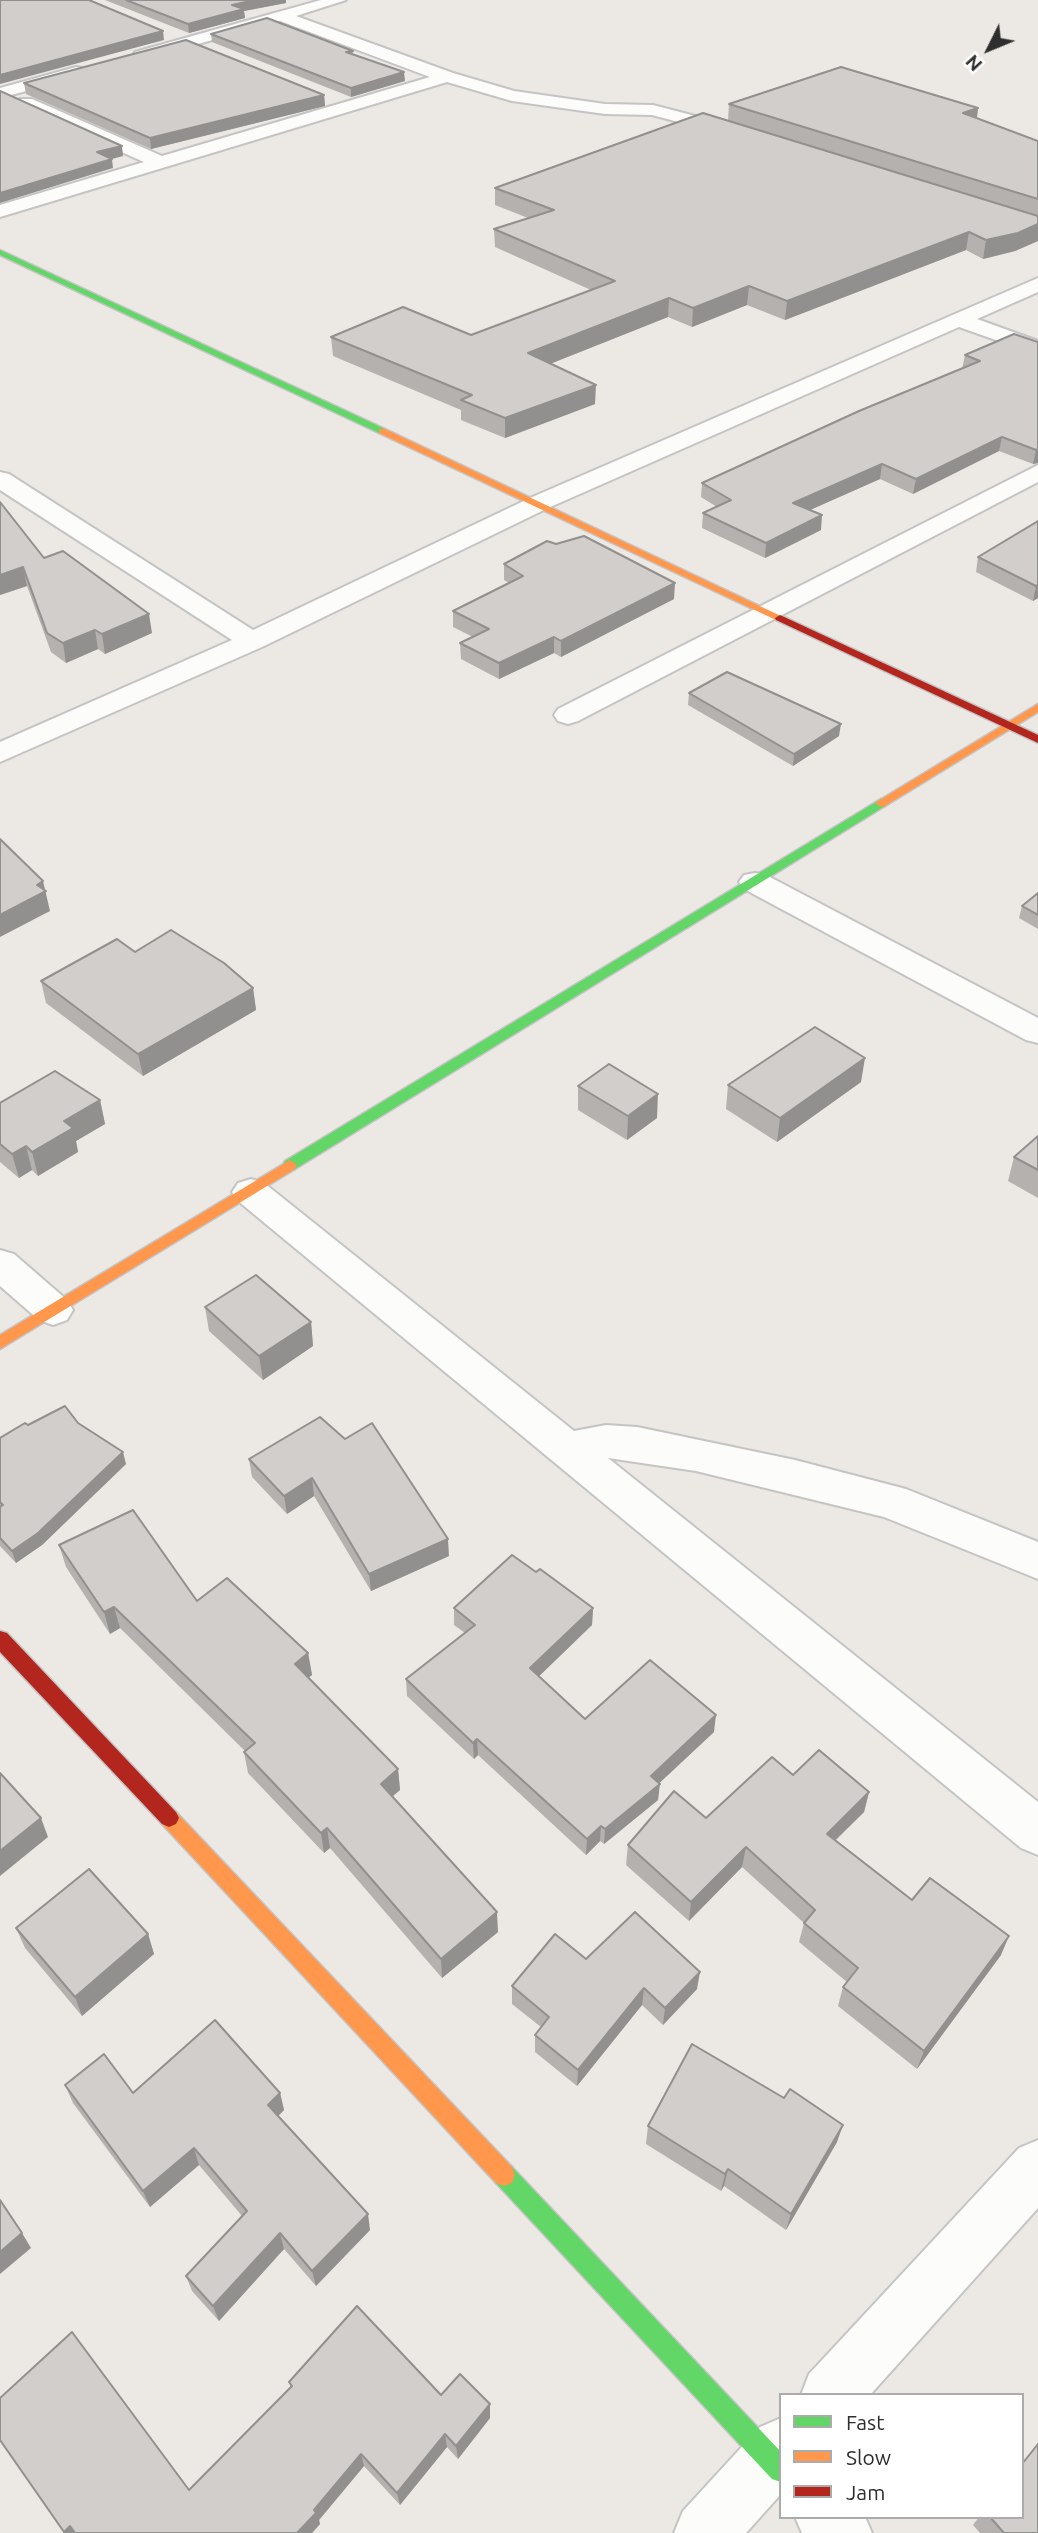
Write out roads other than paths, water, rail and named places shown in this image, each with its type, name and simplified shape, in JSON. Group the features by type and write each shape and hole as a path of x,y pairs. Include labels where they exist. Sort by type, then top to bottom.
{"street":[{"path":"121,60 338,0"},
{"path":"283,16 447,77 512,96 676,115 754,138"},
{"path":"162,32 213,52"},
{"path":"1,92 95,67"},
{"path":"0,211 447,77"},
{"path":"1,92 162,163"},
{"path":"327,97 352,107"},
{"path":"0,252 1038,739"},
{"path":"0,753 252,641 539,503 1038,284"},
{"path":"961,320 1038,348"},
{"path":"568,715 1038,472"},
{"path":"0,479 252,641"},
{"path":"0,1343 251,1192 1038,707"},
{"path":"755,882 1038,1032"},
{"path":"251,1192 1038,1832"},
{"path":"0,1264 53,1310"},
{"path":"567,1449 606,1441 637,1444 782,1474 891,1501 1038,1561"},
{"path":"2,1643 777,2459 705,2533"},
{"path":"832,2393 1038,2166"},
{"path":"828,2519 841,2533"}]}
